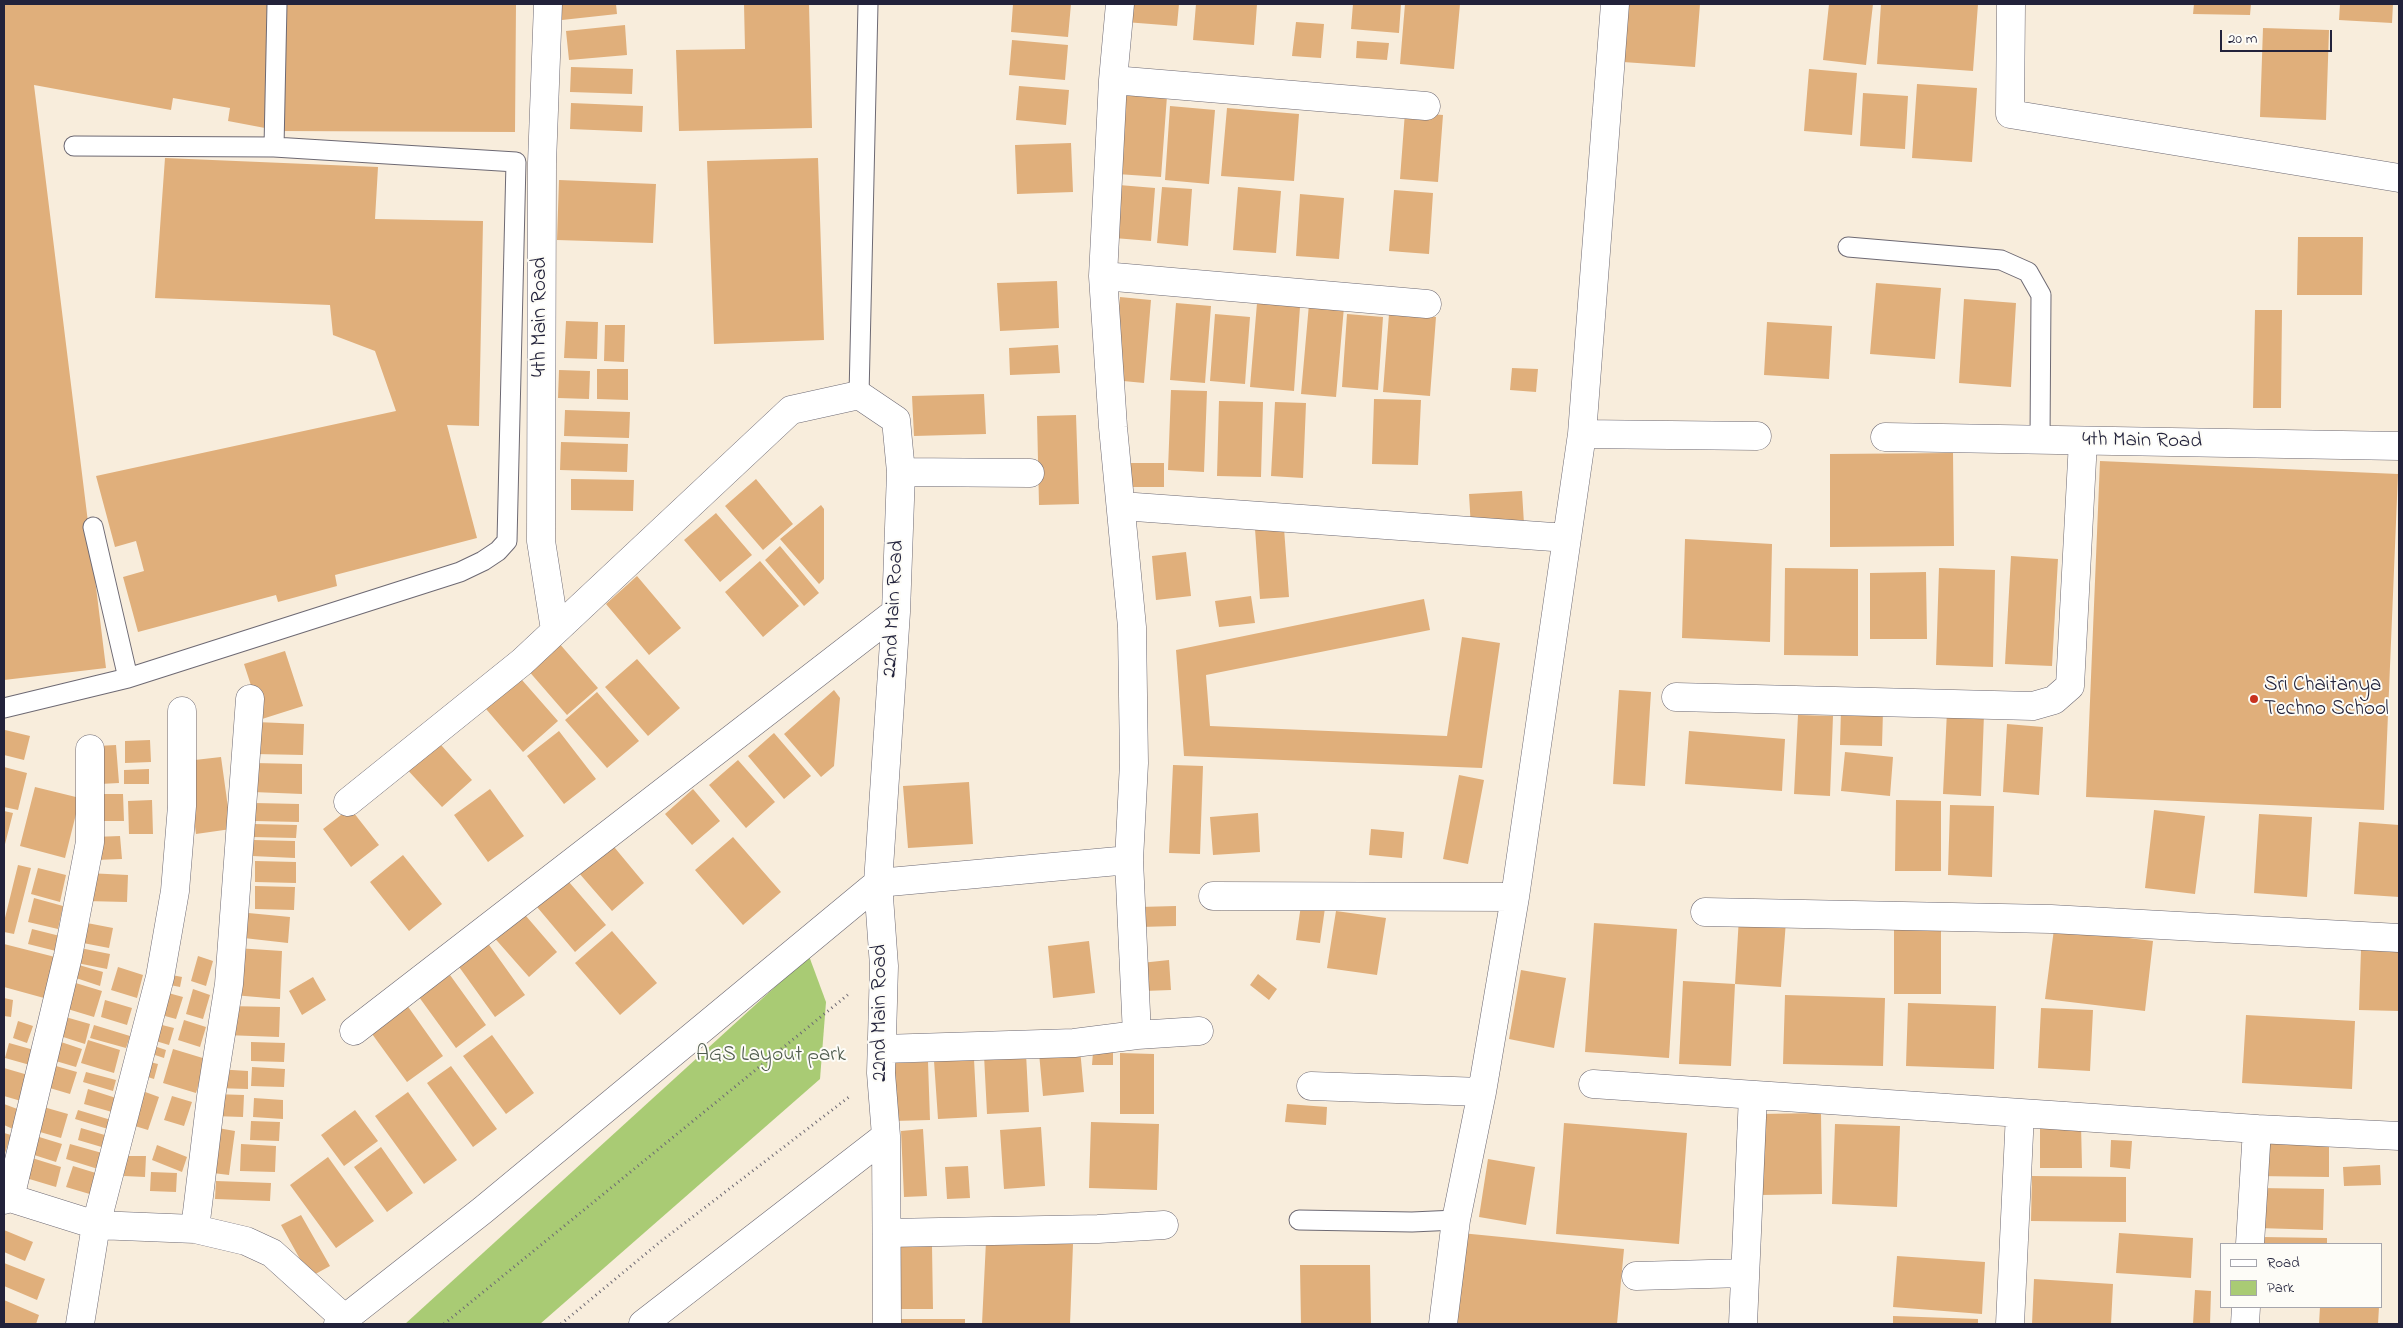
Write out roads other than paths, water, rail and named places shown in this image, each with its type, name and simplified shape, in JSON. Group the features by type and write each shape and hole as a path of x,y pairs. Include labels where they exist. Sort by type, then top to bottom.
{"street":[{"name":"4th Main Road","path":"548,4 529,162 541,541 555,630"},
{"path":"1120,4 1103,276 1113,428 1132,627 1134,763 1130,860 1137,1035"},
{"path":"1443,1324 1456,1220 1482,1092 1515,897 1582,434 1615,4"},
{"path":"2012,4 2010,114 2399,178"},
{"path":"1114,80 1426,106"},
{"path":"1103,276 1427,304"},
{"name":"22nd Main Road","path":"859,395 896,420 900,472 896,612 878,884 884,966 881,1061 886,1136 887,1324"},
{"path":"348,802 522,662 791,410 859,395"},
{"path":"1582,434 1757,436"},
{"name":"4th Main Road","path":"1885,437 2399,446"},
{"path":"1676,697 2033,706 2054,700 2070,686 2083,441"},
{"path":"900,472 1030,473"},
{"path":"1121,506 1567,538"},
{"path":"354,1031 896,612"},
{"path":"194,1229 211,1096 229,984 250,699"},
{"path":"80,1324 96,1225 160,977 175,891 182,806 182,711"},
{"path":"90,749 90,842 66,966 7,1199 96,1225 194,1229 246,1241 272,1253 341,1322 483,1210 878,884 1130,860"},
{"path":"1213,896 1515,897"},
{"path":"1705,912 2050,920 2399,938"},
{"path":"881,1061 1074,1043 1137,1035 1199,1031"},
{"path":"1592,1084 2257,1130 2399,1136"},
{"path":"1310,1086 1482,1092"},
{"path":"1742,1324 1752,1095"},
{"path":"2010,1324 2020,1113"},
{"path":"2250,1243 2257,1130"},
{"path":"643,1324 886,1136"},
{"path":"887,1233 1098,1229 1164,1225"},
{"path":"1636,1276 1745,1273"},
{"path":"2245,1324 2246,1308"}],"lane":[{"path":"274,147 276,4"},
{"path":"859,395 868,4"},
{"path":"4,708 128,678 460,572 483,561 498,551 507,541 529,162 274,147 74,146"},
{"path":"1848,247 2001,260 2028,272 2041,295 2040,440"},
{"path":"93,528 128,678"},
{"path":"1299,1220 1412,1222 1456,1220"}],"place":[{"name":"Sri Chaitanya Techno School","path":"2254,699"}],"park label":[{"name":"AGS Layout park","path":"771,1057"}]}
